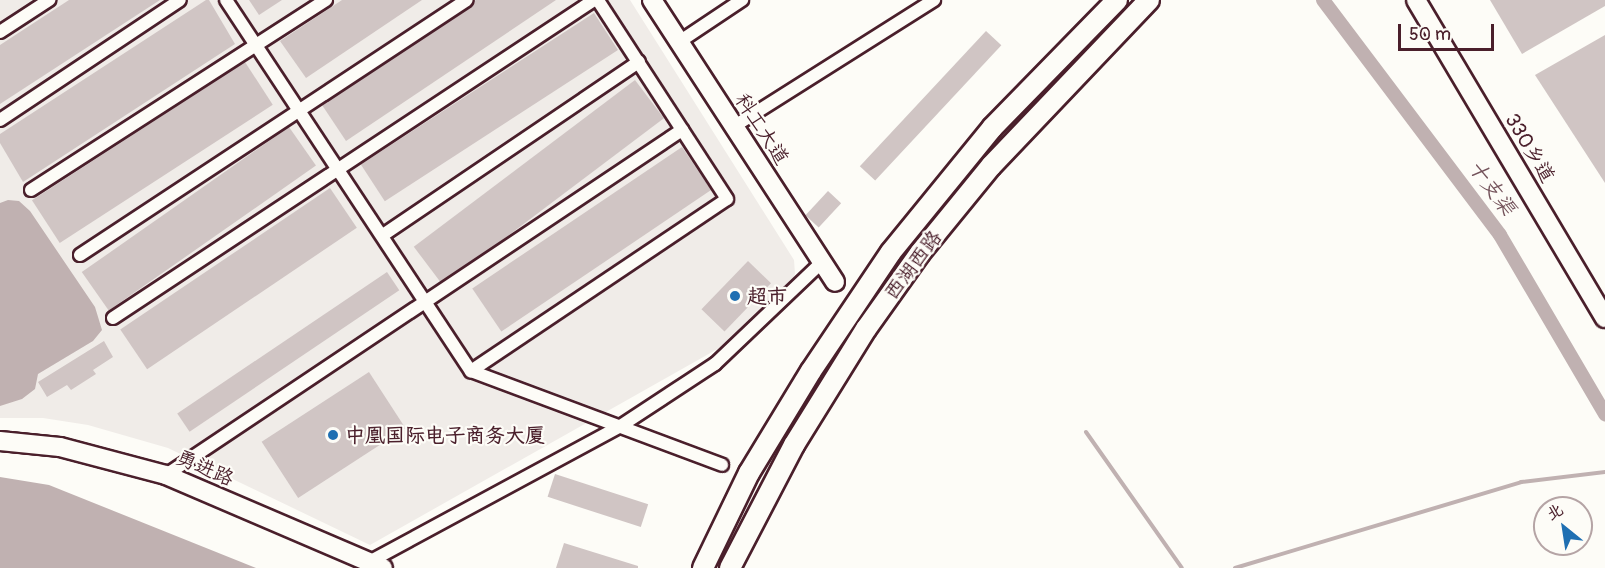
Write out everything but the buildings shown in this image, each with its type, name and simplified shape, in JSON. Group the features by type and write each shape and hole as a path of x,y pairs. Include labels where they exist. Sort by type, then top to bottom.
{"main road":[{"name":"西湖西路","path":"703,568 749,473 811,371 891,252 992,128 1117,0"},
{"name":"西湖西路","path":"730,568 794,445 866,329 920,253 1048,103 1149,0"}],"street":[{"path":"0,32 49,0"},
{"path":"0,120 180,0"},
{"path":"226,0 471,371 722,465"},
{"path":"31,190 326,0"},
{"path":"80,255 466,0"},
{"path":"113,318 596,0 727,199 471,371"},
{"name":"科工大道","path":"653,0 835,282"},
{"path":"679,42 742,0"},
{"path":"734,127 934,0"},
{"name":"330乡道","path":"1416,0 1605,318"},
{"path":"383,236 639,63"},
{"path":"166,475 682,130"},
{"path":"376,565 618,427 715,364 817,267"},
{"name":"勇进路","path":"0,441 60,447 166,475 376,565"}],"shaded area":[{"path":"0,0 630,0 794,260 795,274 790,285 721,347 370,545 168,448 88,425 43,418 0,418"},
{"path":"8,200 19,201 30,211 95,307 102,330 93,341 38,374 35,389 22,399 0,406 0,203"},
{"path":"0,477 49,485 256,568 0,568"}],"waterway":[{"name":"十支渠","path":"1323,0 1500,235 1605,414"},
{"path":"1086,432 1182,568"},
{"path":"1235,568 1521,482 1605,472"}],"place":[{"name":"超市","path":"735,296"},
{"name":"中凰国际电子商务大厦","path":"333,435"}]}
